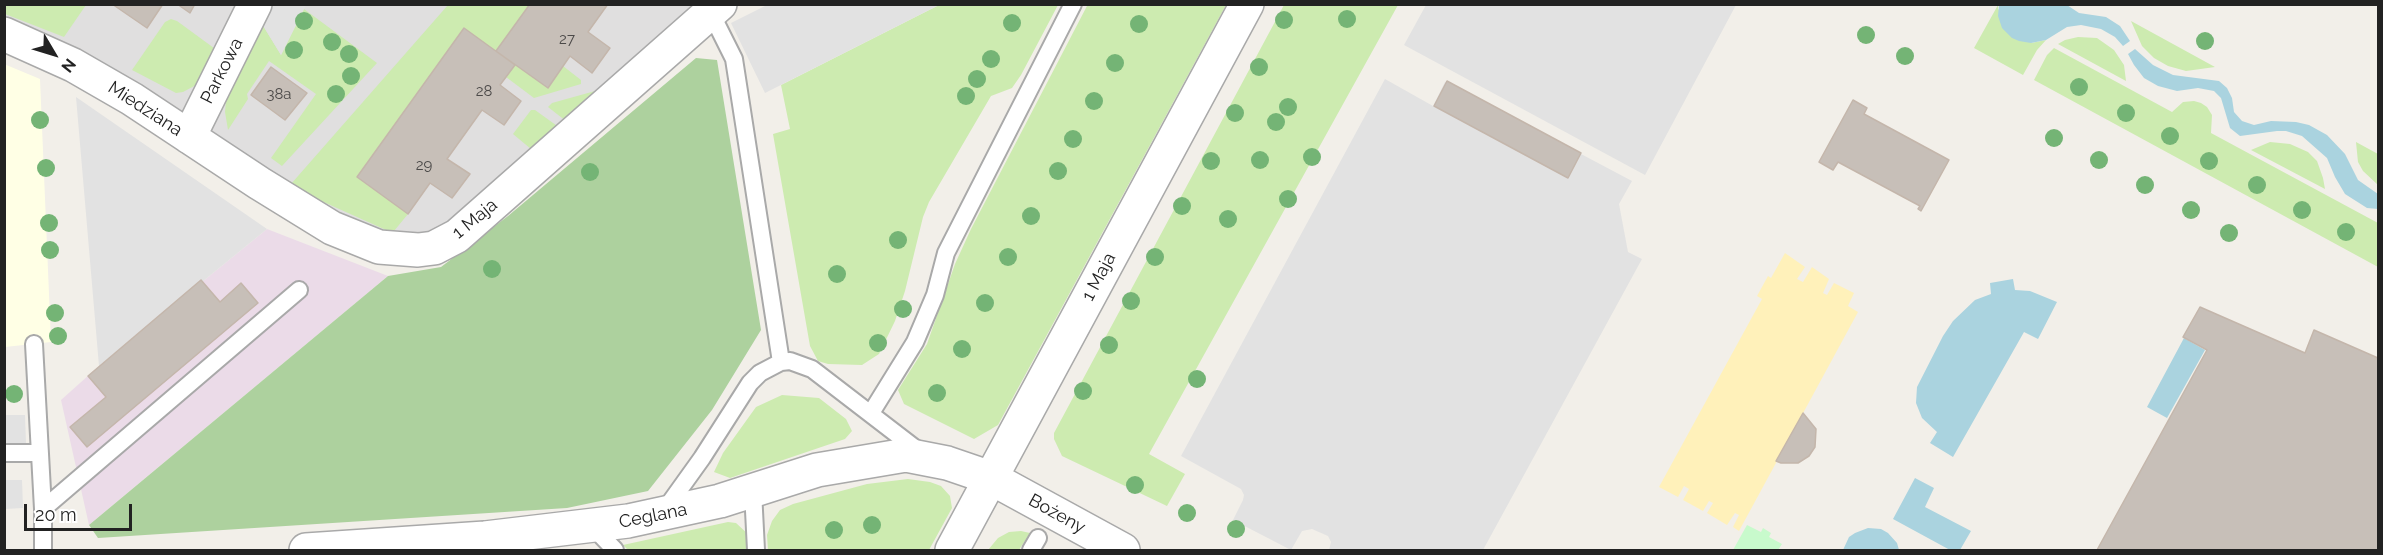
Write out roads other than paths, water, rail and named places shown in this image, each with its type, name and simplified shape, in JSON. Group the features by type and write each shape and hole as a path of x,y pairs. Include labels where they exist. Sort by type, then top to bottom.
{"street":[{"name":"Parkowa","path":"189,137 255,4"},
{"name":"1 Maja","path":"952,550 1247,4"},
{"name":"1 Maja","path":"189,137 332,228 349,236 392,249 418,250 445,243 473,223 715,8"},
{"name":"Miedziana","path":"4,34 81,70 132,99 189,137"},
{"name":"Ceglana","path":"306,550 485,538 593,527 661,514 753,491 817,470 906,455 927,457 990,478"},
{"name":"Bożeny","path":"990,478 1123,550"}],"lane":[{"path":"871,413 915,342 934,295 946,253 1072,4"},
{"path":"715,8 734,60 781,362"},
{"path":"43,509 299,290"},
{"path":"34,344 43,550"},
{"path":"661,514 702,458 750,383 760,373 781,362 790,361 812,369 927,457"},
{"path":"4,453 40,453"},
{"path":"753,491 756,550"},
{"path":"593,527 615,550"}],"water":[{"path":"1999,5 2067,5 2079,13 2106,17 2120,26 2130,41 2123,46 2115,37 2101,29 2081,25 2067,27 2046,40 2031,43 2019,41 2012,38 2002,28 1998,16"},
{"path":"2135,49 2153,65 2173,75 2219,81 2227,88 2232,98 2234,112 2242,121 2254,125 2271,121 2296,122 2309,125 2327,135 2345,154 2358,180 2378,194 2378,209 2367,208 2345,194 2327,158 2302,136 2277,131 2240,136 2230,128 2221,98 2214,91 2198,88 2177,91 2158,86 2144,78 2128,54"},
{"path":"2013,279 2015,290 2030,291 2057,302 2038,339 2024,332 1953,457 1930,443 1937,432 1922,418 1916,403 1917,387 1953,321 1975,300 1991,294 1990,283"},
{"path":"2184,338 2205,350 2167,418 2147,407"},
{"path":"1915,478 1934,488 1925,507 1971,531 1960,550 1950,550 1893,519"},
{"path":"1868,528 1881,529 1888,533 1897,543 1899,550 1843,550 1849,537"}]}
